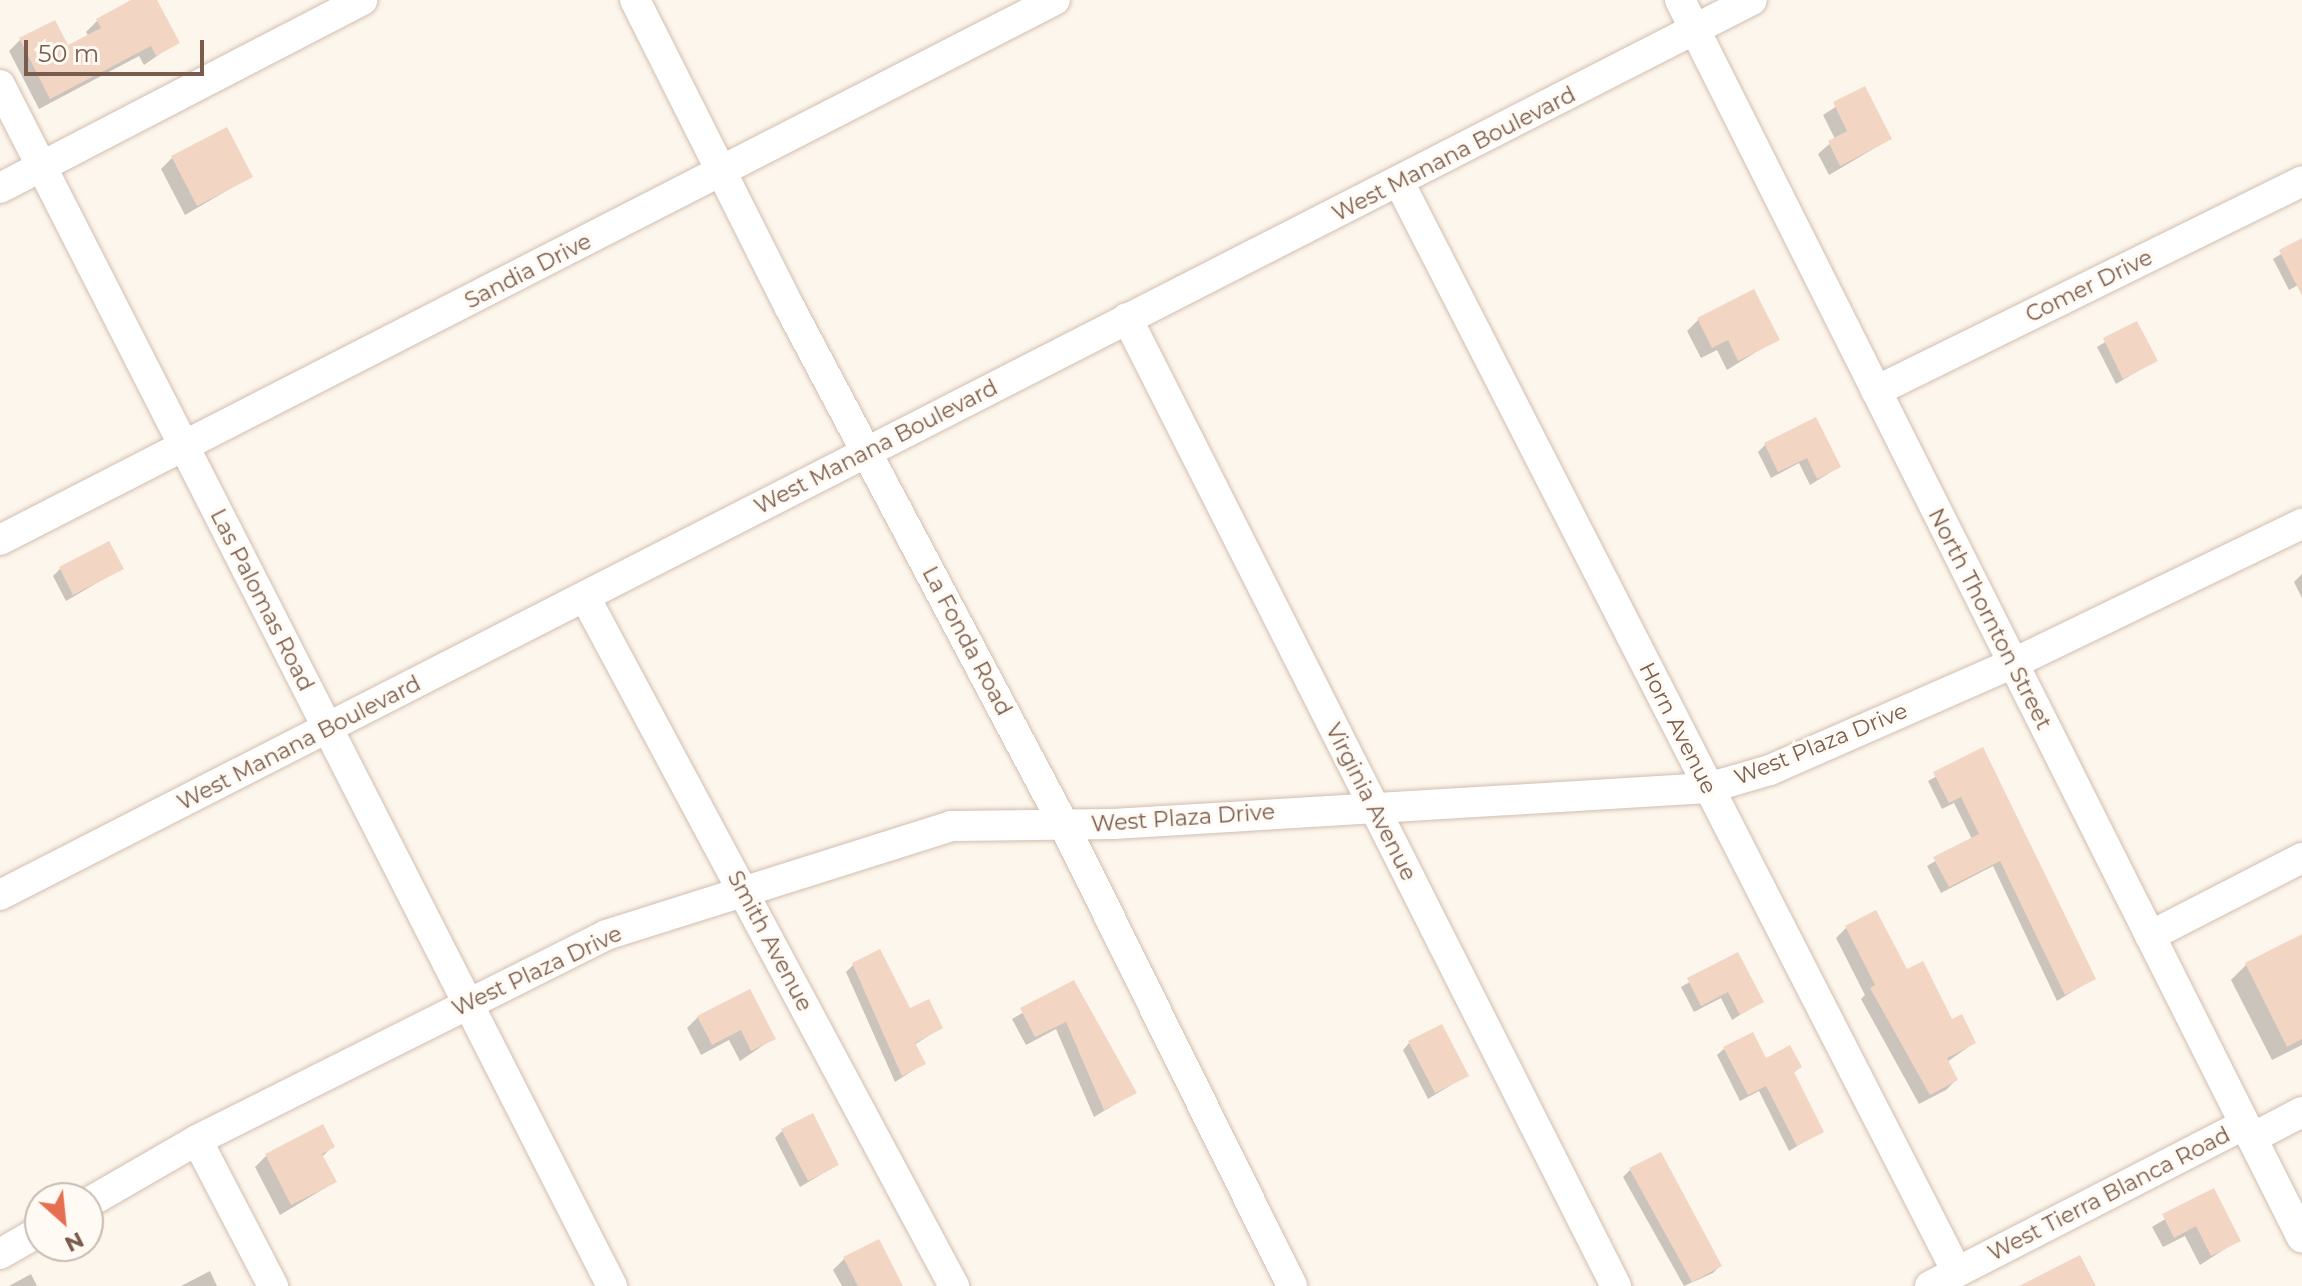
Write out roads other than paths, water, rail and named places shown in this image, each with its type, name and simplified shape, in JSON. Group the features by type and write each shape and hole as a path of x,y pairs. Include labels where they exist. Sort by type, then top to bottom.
{"street":[{"path":"0,188 362,0"},
{"name":"La Fonda Road","path":"635,0 866,452 1064,825 1292,1286"},
{"name":"Sandia Drive","path":"0,540 1055,0"},
{"name":"North Thornton Street","path":"1680,0 2302,1238"},
{"name":"West Manana Boulevard","path":"0,895 1127,318 1400,184 1752,0"},
{"name":"Las Palomas Road","path":"0,85 612,1286"},
{"name":"Comer Drive","path":"1876,391 2302,181"},
{"name":"Horn Avenue","path":"1400,184 1957,1272"},
{"name":"Virginia Avenue","path":"1127,318 1616,1286"},
{"name":"West Plaza Drive","path":"104,1194 197,1140 606,935 951,826 1064,825 1334,807 1376,810 1708,788 1770,770 2012,664 2302,524"},
{"name":"Smith Avenue","path":"585,597 954,1286"},
{"path":"2150,936 2302,858"},
{"name":"West Tierra Blanca Road","path":"1930,1286 2249,1131 2302,1112"},
{"path":"197,1140 273,1286"},
{"path":"0,1254 24,1240"}]}
